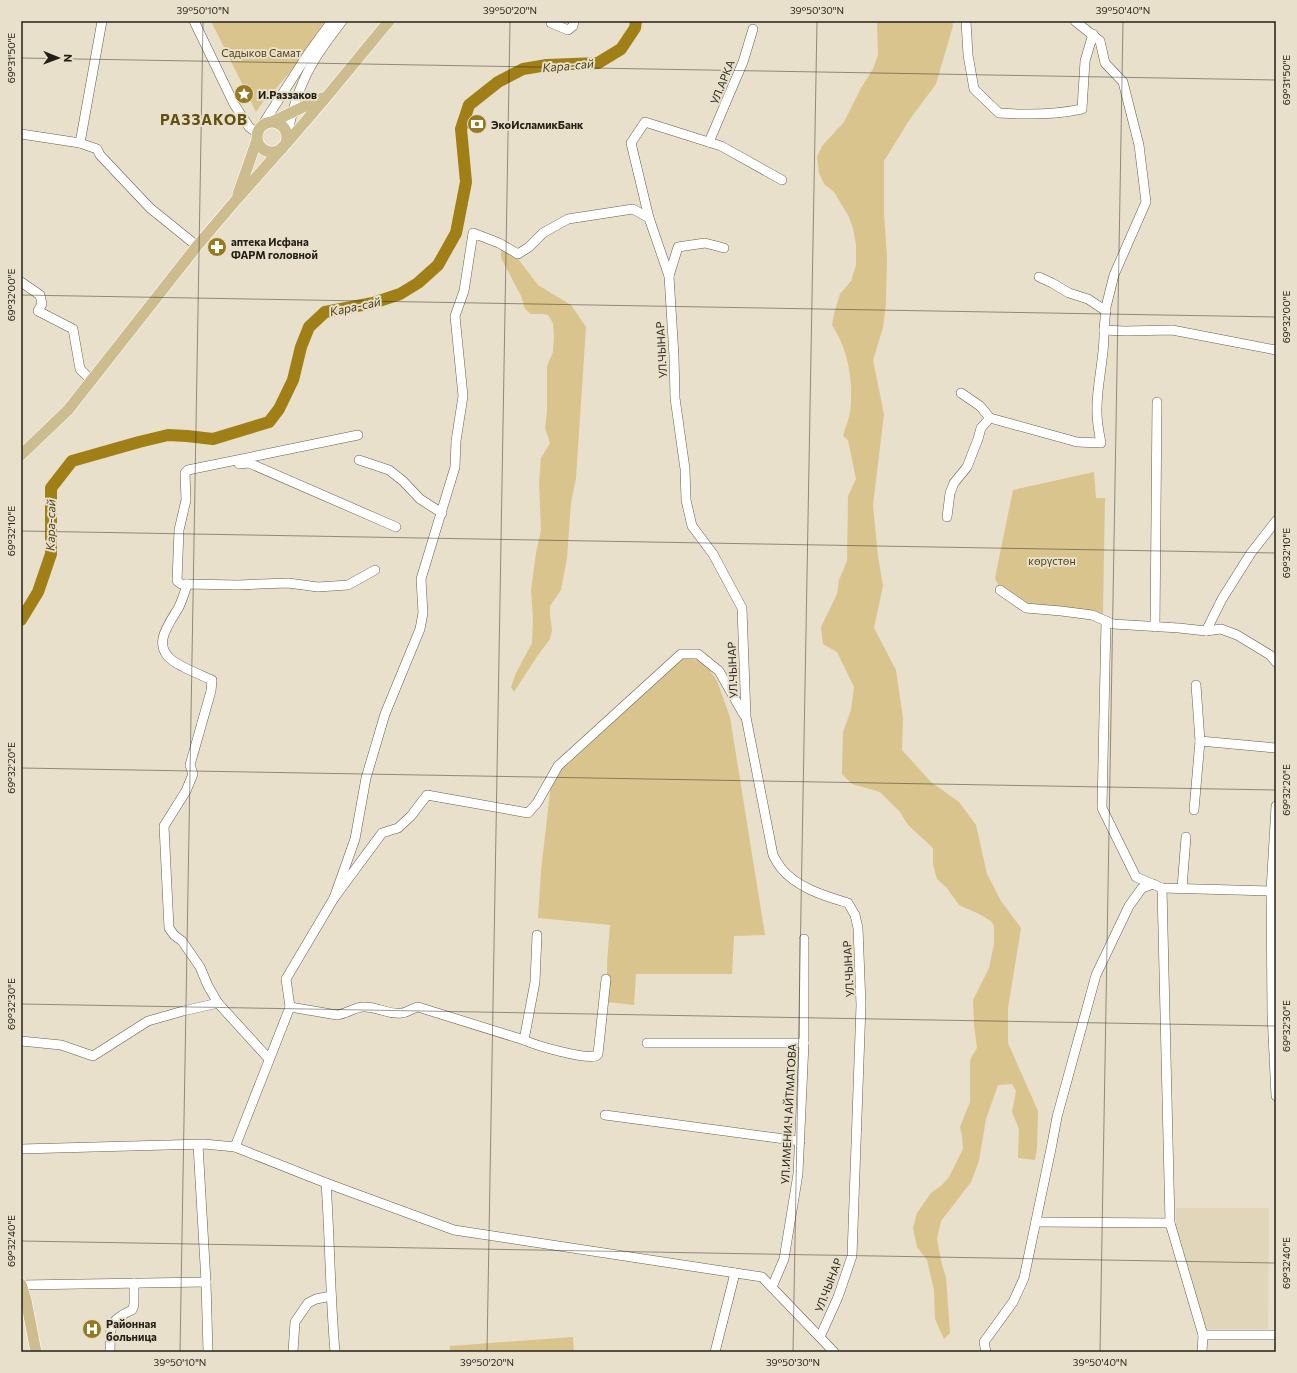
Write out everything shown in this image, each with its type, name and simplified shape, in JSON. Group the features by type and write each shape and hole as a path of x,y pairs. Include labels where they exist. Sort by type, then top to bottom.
{"main road":[{"path":"21,455 68,410 198,246 285,143 328,96 389,21"},
{"path":"236,200 263,129 328,96"},
{"path":"284,126 285,143 277,151 270,152 263,149 263,129 284,126"},
{"path":"21,1284 26,1300 36,1352"}],"street":[{"path":"80,143 102,21"},
{"path":"194,21 234,104 249,126 263,129 308,54 332,21"},
{"path":"285,143 291,114 297,95 314,59 342,21"},
{"path":"551,23 568,30 573,26 574,21"},
{"path":"966,21 968,55 974,90 999,113 1033,115 1064,113 1082,109 1086,61 1093,34"},
{"path":"961,393 980,406 990,418 1077,442 1101,443 1097,412 1099,382 1105,347 1104,330 1106,311 1114,275 1146,202 1139,145 1123,82 1105,63 1100,41 1075,21"},
{"name":"УЛ.АРКА","path":"709,142 743,62 753,29"},
{"name":"УЛ.ЧЫНАР","path":"782,180 720,146 645,122 631,143 650,218 669,276 676,398 685,469 686,500 692,526 713,554 742,608 746,717 773,855 782,869 800,885 823,895 848,903 855,915 858,928 861,1005 852,1256 838,1297 820,1337"},
{"path":"21,134 80,143 97,149 100,155 150,208 198,246"},
{"path":"334,898 355,839 366,778 386,714 420,628 423,613 421,579 455,467 456,441 463,396 455,316 464,291 474,233 518,254 543,233 568,219 633,209 650,218"},
{"path":"669,276 678,247 705,243 724,248"},
{"path":"1039,277 1069,293 1088,299 1106,311"},
{"path":"21,282 40,295 42,304 38,311 73,329 80,369 91,380"},
{"path":"1104,330 1172,330 1276,350"},
{"path":"1155,627 1156,402"},
{"path":"947,517 950,493 954,483 967,467 981,428 990,418"},
{"path":"358,434 188,470 185,473 186,500 179,530 177,581 181,584 238,585 288,583 318,587 348,585 375,570"},
{"path":"359,460 389,470 403,481 420,499 442,513"},
{"path":"188,470 214,465 249,463 396,527"},
{"path":"1206,631 1222,599 1251,553 1276,522"},
{"path":"187,584 180,605 166,627 162,643 165,654 173,661 212,680 207,705 190,765 193,774 186,791 164,826 169,928 174,935 182,941 200,967 208,986 218,1003 269,1059"},
{"path":"1000,590 1026,608 1060,610 1092,615 1113,624 1206,631 1221,630 1237,635 1270,655 1276,662"},
{"path":"1106,620 1102,808 1136,876 1157,886"},
{"path":"235,1147 290,1007 286,978 334,898 382,833 398,828 411,816 427,794 528,813 537,803 558,766 680,654 698,654 719,671 746,717"},
{"path":"1194,810 1200,741 1196,686"},
{"path":"1200,741 1276,748"},
{"path":"1276,806 1271,891 1276,1096"},
{"path":"1182,888 1186,837"},
{"path":"1157,886 1170,1222 1203,1335 1202,1352"},
{"path":"986,1352 984,1342 1013,1302 1024,1278 1057,1117 1096,975 1129,906 1142,888 1157,886 1271,891"},
{"path":"524,1040 535,982 537,934"},
{"name":"УЛ.ИМЕНИ.Ч АЙТМАТОВА","path":"772,1287 784,1258 798,1174 804,1043 804,939"},
{"path":"290,1007 337,1015 344,1014 361,1007 374,1008 401,1014 418,1007 568,1053 590,1057 598,1054 606,979"},
{"path":"21,1041 61,1045 93,1056 148,1021 218,1003"},
{"path":"647,1043 804,1043"},
{"path":"605,1115 800,1141"},
{"path":"21,1149 198,1145 235,1147 326,1183 454,1230 762,1277 834,1352"},
{"path":"198,1145 206,1282 208,1352"},
{"path":"326,1183 335,1352"},
{"path":"1036,1222 1170,1222"},
{"path":"715,1352 735,1273"},
{"path":"21,1284 206,1282"},
{"path":"110,1352 111,1325 118,1316 132,1310 134,1305 134,1283"},
{"path":"293,1352 295,1322 308,1303 316,1299 331,1296"},
{"path":"1203,1335 1276,1334"}],"shaded area":[{"path":"1176,1208 1269,1208 1268,1329 1206,1329 1176,1230"}],"green space":[{"name":"Садыков Самат","path":"211,21 325,21 290,72 273,92 271,91 256,112"},
{"path":"877,21 952,21 953,26 936,84 910,119 884,161 884,213 887,256 886,303 883,328 873,360 884,414 873,505 878,556 883,586 874,628 896,670 903,718 902,750 931,782 959,802 976,825 987,874 1001,901 1021,928 1008,1008 1008,1043 1038,1111 1037,1149 1035,1160 1018,1158 1019,1129 1012,1112 1016,1091 1012,1084 998,1085 986,1119 979,1161 971,1182 941,1221 937,1239 946,1277 950,1333 944,1339 935,1319 934,1290 927,1260 917,1247 913,1228 917,1213 931,1193 942,1185 949,1177 963,1149 960,1127 970,1102 970,1063 971,1058 977,1048 973,1000 989,968 994,944 994,926 991,921 959,905 947,888 937,879 933,865 933,848 908,825 900,812 880,792 852,784 842,774 843,732 851,710 854,687 837,652 823,644 821,627 837,594 839,580 847,561 848,496 856,479 848,440 843,436 850,412 850,378 846,355 838,334 832,325 840,294 851,281 856,265 856,245 853,228 848,215 834,192 824,184 819,173 817,157 822,146 844,122 861,88 873,69 878,55"},
{"path":"501,247 512,251 538,285 571,305 586,327 576,478 571,503 567,558 561,590 550,606 552,630 550,639 514,692 511,687 516,673 532,643 533,619 531,590 541,530 539,482 541,458 550,443 545,428 547,411 547,366 553,352 554,337 553,323 548,315 531,314 525,309 521,296 501,258"},
{"name":"көрүстөн","path":"1094,472 1096,498 1105,498 1103,614 1052,615 1005,599 995,578 1013,490"},
{"path":"682,657 703,661 717,681 730,717 765,935 734,936 732,974 636,974 634,1005 607,1002 607,963 610,925 538,918 541,871 552,774"},
{"path":"573,1337 574,1352 450,1352 450,1346"}],"waterway":[{"name":"Кара-сай","path":"21,620 38,592 51,554 51,488 72,461 168,435 213,439 269,422 279,409 293,380 301,347 309,327 325,312 373,303 400,294 418,283 438,265 456,233 466,182 461,129 469,105 498,82 523,69 547,65 598,63 621,49 635,28 636,21"}],"place":[{"name":"И.Раззаков","path":"244,94"},
{"name":"ЭкоИсламикБанк","path":"477,124"},
{"name":"аптека Исфана ФАРМ головной","path":"217,247"},
{"name":"Районная больница","path":"92,1329"}],"district":[{"name":"РАЗЗАКОВ","path":"204,119"}]}
